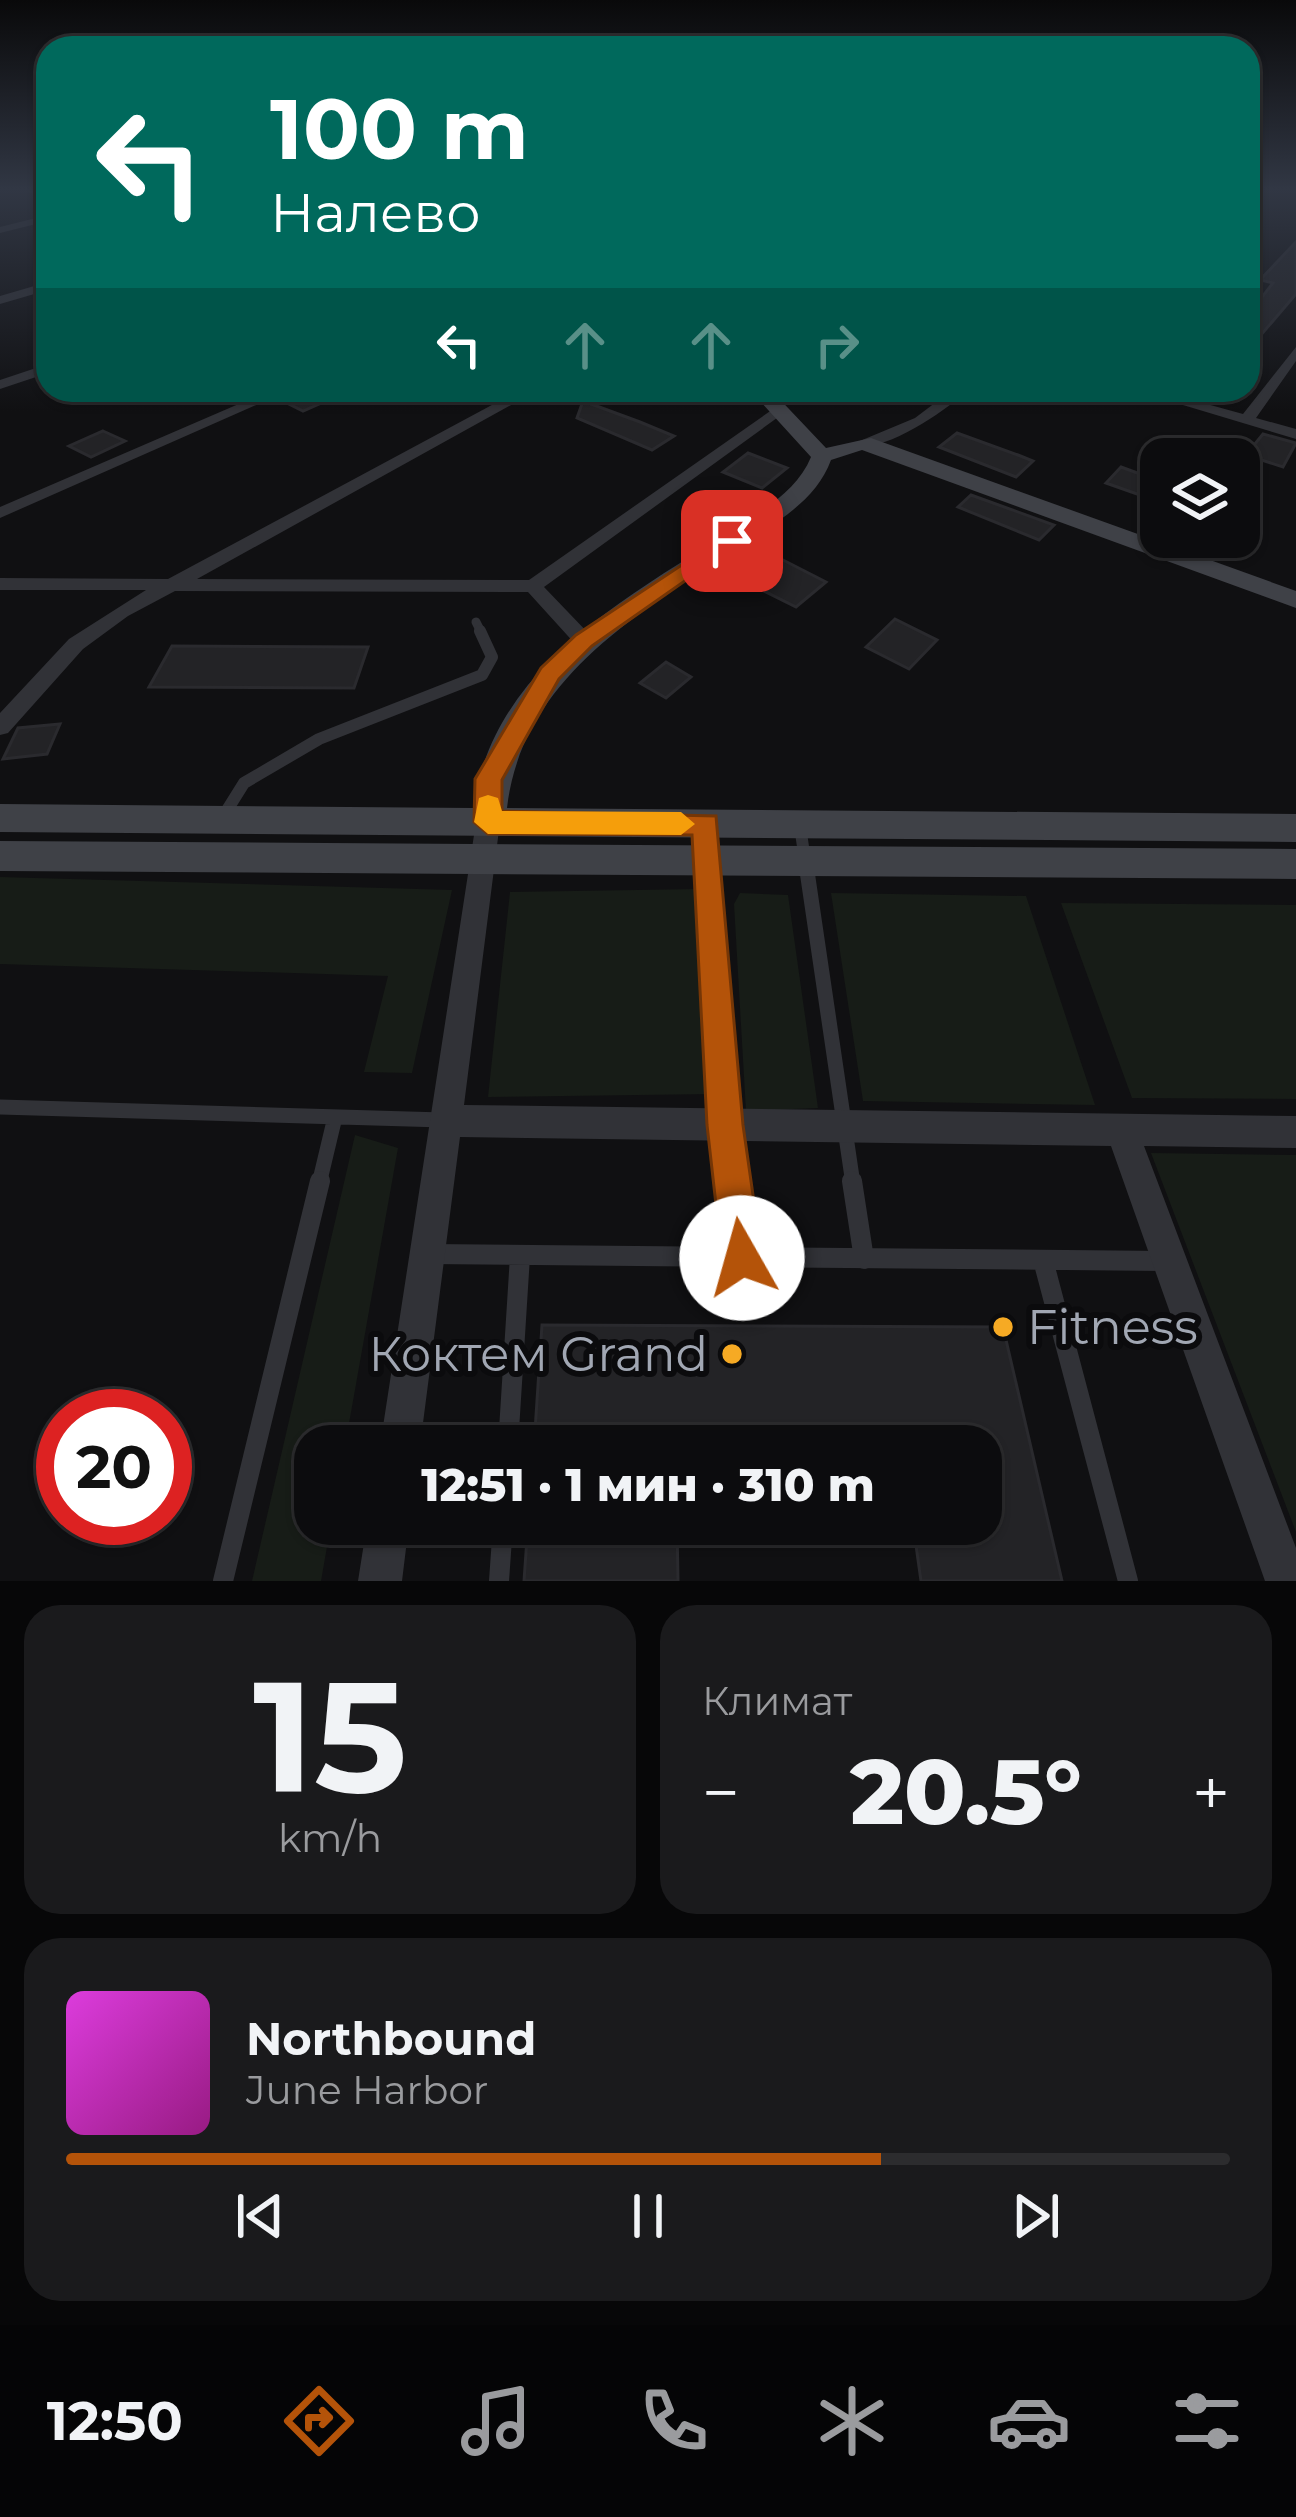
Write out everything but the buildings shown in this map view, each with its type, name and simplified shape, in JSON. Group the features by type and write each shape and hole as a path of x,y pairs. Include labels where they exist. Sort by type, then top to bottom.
{"main road":[{"path":"773,402 822,456"},
{"path":"822,456 863,443 1296,600"},
{"path":"488,822 488,779 518,721 550,674 584,640 769,516 817,475 822,456"},
{"path":"0,818 488,822 708,842"},
{"path":"0,856 486,859 708,842 1296,828"},
{"path":"803,842 1296,864"}],"street":[{"path":"0,300 36,290"},
{"path":"1260,401 1296,351"},
{"path":"0,385 36,372"},
{"path":"0,513 255,402"},
{"path":"0,727 76,644 171,585 509,402"},
{"path":"863,443 920,421 945,402"},
{"path":"1182,402 1296,434"},
{"path":"1246,420 1259,402"},
{"path":"0,584 533,586 781,410"},
{"path":"533,586 584,640"},
{"path":"403,1425 488,822"},
{"path":"448,1120 1296,1132"},
{"path":"1122,1131 1288,1581"},
{"path":"380,1581 385,1545"}],"lane":[{"path":"222,819 244,783 319,739 482,675 492,657 476,622"},
{"path":"708,842 725,1125 742,1258"},
{"path":"803,842 864,1259"},
{"path":"0,1107 448,1120"},
{"path":"224,1581 335,1117"},
{"path":"428,1254 1170,1262"},
{"path":"509,1425 520,1256"},
{"path":"1043,1260 1128,1581"},
{"path":"499,1581 502,1545"}],"shaded area":[{"path":"0,877 452,890 412,1073 364,1072 388,976 0,964"},
{"path":"700,889 713,1094 488,1097 510,892"},
{"path":"740,893 788,895 818,1108 746,1111 734,904"},
{"path":"831,893 1026,896 1095,1105 863,1101"},
{"path":"1061,903 1296,905 1296,1099 1132,1098"},
{"path":"355,1135 398,1148 349,1425 294,1425 294,1545 327,1545 321,1581 252,1581"},
{"path":"1151,1153 1296,1155 1296,1532"}],"slow traffic":[{"path":"488,806 488,822 681,824"}],"place":[{"name":"Fitness","path":"1003,1327"},
{"name":"Коктем Grand","path":"732,1354"}],"route":[{"path":"732,541 584,640 550,674 518,721 488,779 488,822 706,824 725,1125 742,1258"}]}
